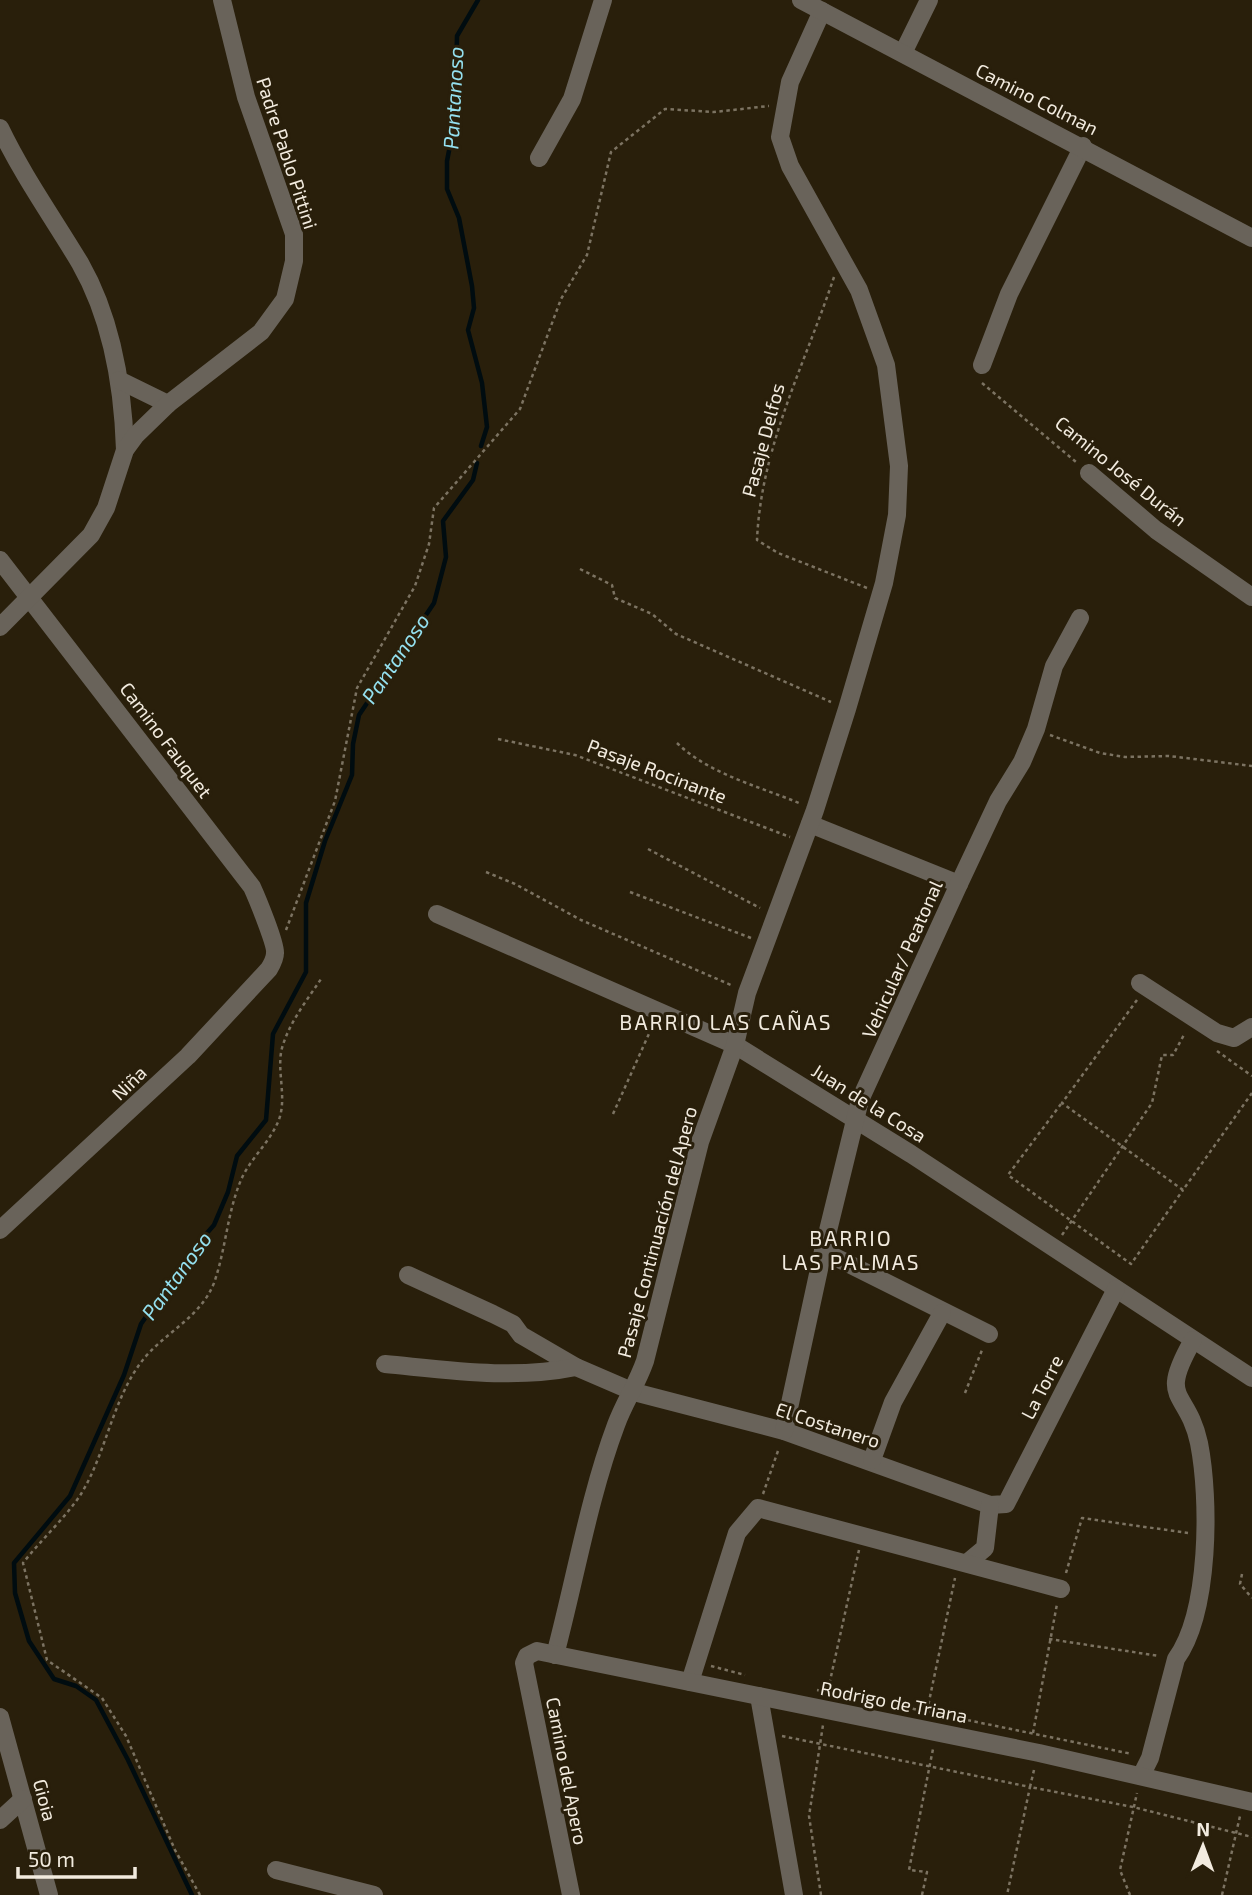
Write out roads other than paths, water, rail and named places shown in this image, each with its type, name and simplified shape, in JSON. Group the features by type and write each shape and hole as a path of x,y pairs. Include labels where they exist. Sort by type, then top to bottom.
{"street":[{"name":"Padre Pablo Pittini","path":"0,626 91,535 106,508 125,450 168,404 261,332 285,299 294,261 294,234 246,97 222,0"},
{"path":"539,158 572,99 603,0"},
{"name":"Camino Colman","path":"801,0 1083,146 1252,238"},
{"path":"903,53 929,0"},
{"name":"Pasaje Continuación del Apero","path":"555,1655 606,1458 617,1424 634,1392 645,1362 700,1142 735,1045 747,993 812,817 846,709 884,583 897,515 899,466 886,365 867,308 790,166 780,137 790,82 822,11"},
{"path":"0,128 91,286 109,334 119,380 125,450"},
{"path":"982,365 1009,295 1083,146"},
{"path":"119,380 168,404"},
{"name":"Camino José Durán","path":"1089,473 1156,530 1252,597"},
{"name":"Camino Fauquet","path":"0,560 30,595 252,887 267,931 274,940 275,955"},
{"name":"Vehicular/ Peatonal","path":"784,1431 823,1251 860,1100 959,884 1036,729 1054,666 1080,618"},
{"path":"812,817 959,884"},
{"name":"Juan de la Cosa","path":"437,914 735,1045 1054,1247 1252,1378"},
{"name":"Niña","path":"0,1230 188,1056 269,969 275,955"},
{"path":"1140,990 1217,1033 1234,1038 1252,1027"},
{"path":"823,1251 989,1334"},
{"path":"408,1275 513,1324 521,1335 576,1367 634,1392"},
{"name":"La Torre","path":"998,1504 1116,1289"},
{"path":"872,1460 893,1402 942,1312"},
{"path":"1141,1776 1150,1758 1176,1659 1183,1650 1197,1604 1205,1535 1198,1441 1175,1387 1178,1366 1193,1340"},
{"path":"385,1364 491,1374 549,1372 576,1367"},
{"name":"El Costanero","path":"634,1392 784,1431 998,1504"},
{"path":"962,1562 985,1548 998,1504"},
{"path":"690,1682 737,1532 758,1508 863,1534 1061,1590"},
{"path":"985,1548 1009,1576"},
{"name":"Rodrigo de Triana","path":"527,1656 537,1651 1039,1753 1247,1801"},
{"name":"Camino del Apero","path":"527,1656 524,1663 571,1895"},
{"path":"759,1696 794,1895"},
{"name":"Gioia","path":"0,1717 49,1895"},
{"path":"0,1821 23,1799"},
{"path":"276,1870 374,1895"}],"waterway":[{"name":"Pantanoso","path":"478,0 457,36 455,120 447,161 447,189 459,218 472,286 474,308 468,330 482,383 487,427 481,446"},
{"name":"Pantanoso","path":"192,1895 128,1760 96,1700 76,1686 54,1679 29,1641 15,1593 14,1563 70,1496 124,1375 141,1324 194,1248 214,1225 228,1192 237,1156 266,1120 273,1034 306,972 306,903 325,841 352,775 353,744 359,715 434,603 446,557 443,521 473,480 477,463"}],"district":[{"name":"BARRIO LAS CAÑAS","path":"726,1023"},
{"name":"BARRIO LAS PALMAS","path":"851,1251"}]}
